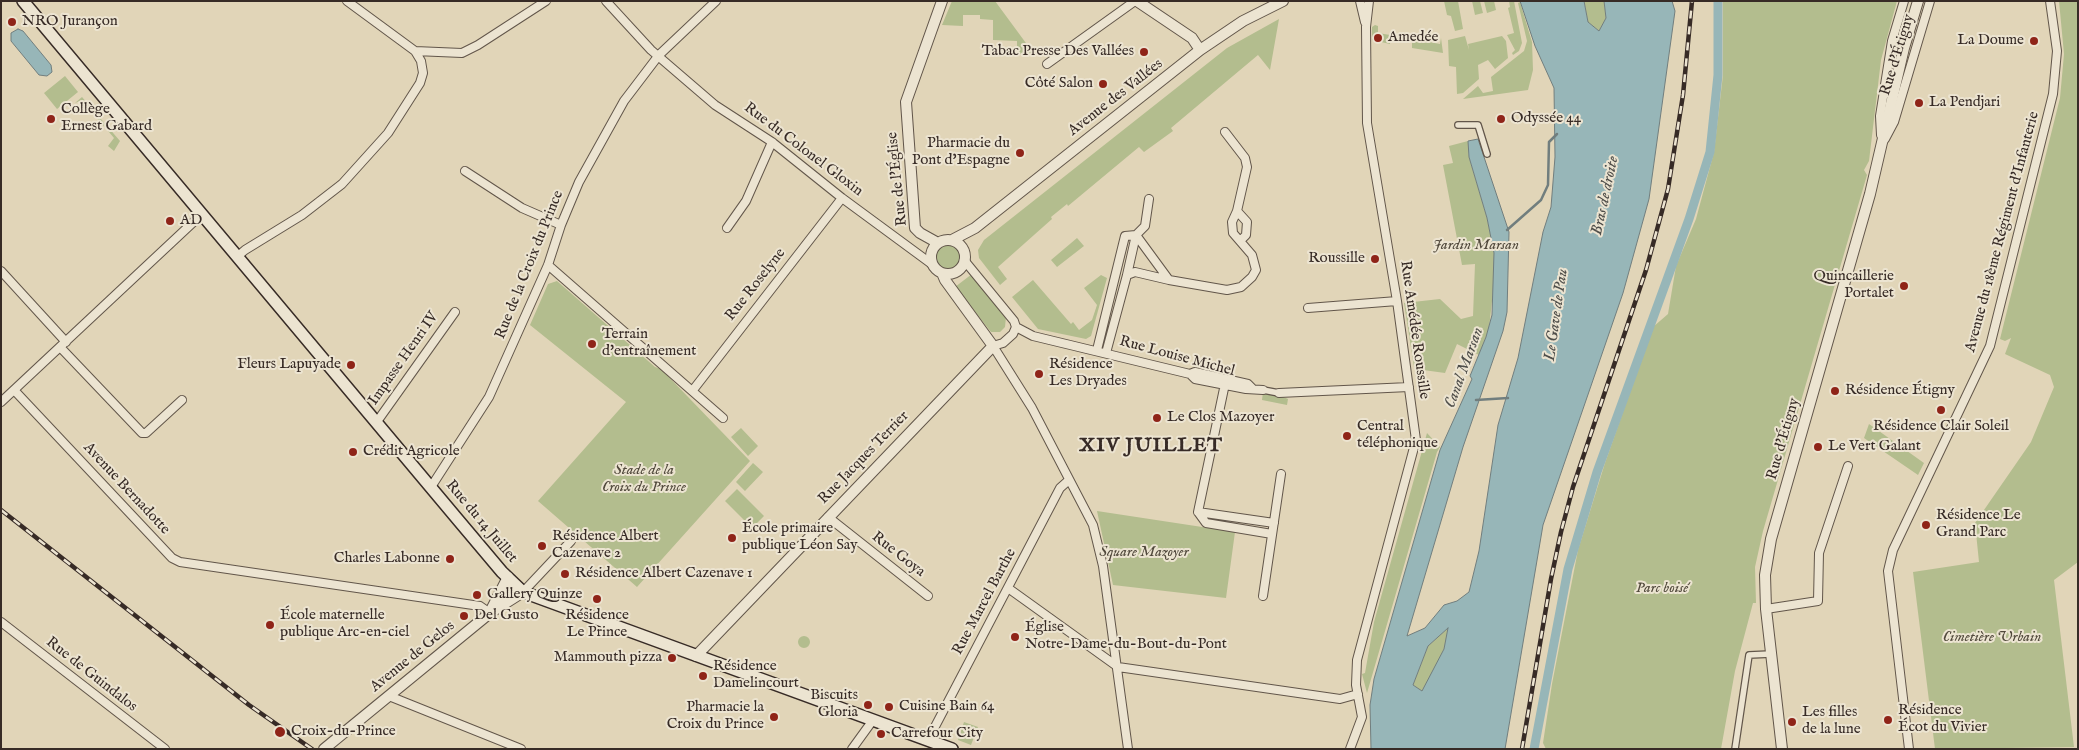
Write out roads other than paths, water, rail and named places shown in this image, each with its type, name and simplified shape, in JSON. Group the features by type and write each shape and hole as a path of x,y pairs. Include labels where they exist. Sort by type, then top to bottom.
{"main road":[{"name":"Rue du 14 Juillet","path":"23,1 376,423 523,592"},
{"path":"523,592 952,749"}],"street":[{"path":"238,256 302,216 342,184 388,133 420,83 423,73 421,61 415,51 347,1"},
{"path":"415,51 462,53 478,46 546,1"},
{"name":"Rue du Colonel Gloxin","path":"606,1 632,31 715,105 772,142 842,198 933,265"},
{"name":"Rue de la Croix du Prince","path":"431,487 489,397 548,265 560,225 579,182 624,101 658,55 716,1"},
{"name":"Rue de l'Église","path":"938,243 915,228 906,102 942,1"},
{"path":"1047,64 1136,1 1192,38 1200,50"},
{"name":"Avenue des Vallées","path":"952,240 975,228 1200,50 1243,21 1282,1"},
{"name":"Rue Amédée Roussille","path":"1360,1 1366,27"},
{"name":"Rue Amédée Roussille","path":"1350,749 1362,717 1358,694 1357,660 1416,440 1397,301 1367,124 1366,27 1369,1"},
{"name":"Rue d'Étigny","path":"1882,144 1880,116 1892,41 1904,1"},
{"path":"1882,144 1904,48 1918,1"},
{"name":"Rue d'Étigny","path":"1782,749 1766,609 1765,575 1771,539 1858,237 1882,144 1894,122 1930,1"},
{"name":"Avenue du 18ème Régiment d'Infanterie","path":"1909,749 1888,571 1893,550 1990,346 2053,94 2057,51 2050,1"},
{"path":"1458,125 1478,125 1487,154"},
{"path":"1127,275 1135,272 1227,290 1242,287 1252,277 1256,270 1252,255 1233,233 1231,226 1237,211 1247,167 1245,158 1225,132"},
{"path":"727,228 746,202 772,142"},
{"path":"465,171 522,208 560,225"},
{"name":"Rue Roselyne","path":"693,390 842,198"},
{"path":"1106,353 1136,235 1145,226 1149,199"},
{"path":"1237,211 1247,222 1246,235 1240,241"},
{"path":"1,402 202,214"},
{"name":"Avenue des Vallées","path":"962,248 975,228"},
{"path":"1136,235 1169,280"},
{"path":"1097,350 1125,236 1136,235"},
{"path":"993,346 1003,343 1014,330 1014,321 964,260 962,248 952,240 938,243 931,253 933,265 942,273 945,280 993,346 1032,408 1093,525 1103,566 1128,749"},
{"path":"942,273 954,273 959,270 964,260"},
{"path":"548,265 693,390 722,418"},
{"path":"1,271 142,433 146,433 182,400"},
{"path":"1308,308 1397,301"},
{"name":"Impasse Henri IV","path":"376,423 455,312"},
{"name":"Rue Louise Michel","path":"1014,330 1190,374 1195,372 1225,382 1248,384 1252,388 1263,390 1278,392 1410,387"},
{"name":"Rue Jacques Terrier","path":"696,656 993,346"},
{"path":"1198,512 1225,382"},
{"name":"Avenue Bernadotte","path":"14,390 172,558 180,562 480,606 490,613"},
{"path":"1766,609 1818,601 1819,553 1848,466"},
{"path":"1263,596 1280,474"},
{"name":"Rue Marcel Barthe","path":"928,740 1060,488 1069,480"},
{"path":"1198,512 1274,523"},
{"path":"1198,512 1206,522 1272,534"},
{"name":"Rue Goya","path":"828,517 928,596"},
{"path":"523,592 572,541"},
{"path":"490,613 508,577"},
{"path":"1008,588 1118,667 1340,699 1358,694"},
{"name":"Avenue de Gelos","path":"324,749 490,613 514,600 523,592"},
{"name":"Rue de Guindalos","path":"1,622 165,749"},
{"path":"1735,749 1749,655 1771,654"},
{"path":"389,696 521,749"},
{"path":"852,749 873,720"}],"water":[{"path":"1520,1 1584,1 1588,22 1599,31 1606,18 1604,1 1672,1 1675,11 1649,199 1623,293 1543,525 1505,749 1371,749 1370,705 1374,679 1440,450 1472,379 1470,376 1486,337 1492,315 1494,253 1487,218 1469,157 1468,141 1478,139 1509,232 1507,312 1503,331 1463,447 1407,636 1425,628 1444,605 1457,601 1469,592 1479,551 1498,425 1518,358 1543,232 1551,207 1555,157 1554,88 1535,46","holes":["1448,628 1444,649 1422,691 1413,685 1428,646"]},
{"path":"18,29 23,31 51,65 52,72 47,76 39,75 11,41 11,33"}],"waterway":[{"path":"1534,749 1568,569 1597,472 1689,219 1710,152 1718,75 1718,1"},
{"path":"1507,230 1541,200 1548,185 1549,142 1557,134"},
{"path":"1476,400 1508,398"}],"railway":[{"path":"1522,749 1551,579 1561,532 1573,487 1646,270 1668,189 1683,95 1692,1"},
{"path":"1,510 249,705 312,749"}],"place":[{"name":"NRO Jurançon","path":"12,22"},
{"name":"Amedée","path":"1378,38"},
{"name":"La Doume","path":"2034,41"},
{"name":"Tabac Presse Des Vallées","path":"1144,52"},
{"name":"Côté Salon","path":"1103,84"},
{"name":"La Pendjari","path":"1919,103"},
{"name":"Collège Ernest Gabard","path":"51,119"},
{"name":"Odyssée 44","path":"1501,119"},
{"name":"Pharmacie du Pont d'Espagne","path":"1020,153"},
{"name":"AD","path":"170,221"},
{"name":"Roussille","path":"1375,259"},
{"name":"Quincaillerie Portalet","path":"1904,286"},
{"name":"Terrain d'entraînement","path":"592,344"},
{"name":"Fleurs Lapuyade","path":"351,365"},
{"name":"Résidence Les Dryades","path":"1039,374"},
{"name":"Résidence Étigny","path":"1835,391"},
{"name":"Résidence Clair Soleil","path":"1941,410"},
{"name":"Le Clos Mazoyer","path":"1157,418"},
{"name":"Central téléphonique","path":"1347,436"},
{"name":"Le Vert Galant","path":"1818,447"},
{"name":"Crédit Agricole","path":"353,452"},
{"name":"Résidence Le Grand Parc","path":"1926,525"},
{"name":"École primaire publique Léon Say","path":"732,538"},
{"name":"Résidence Albert Cazenave 2","path":"542,546"},
{"name":"Charles Labonne","path":"450,559"},
{"name":"Résidence Albert Cazenave 1","path":"565,574"},
{"name":"Gallery Quinze","path":"477,595"},
{"name":"Résidence Le Prince","path":"597,599"},
{"name":"Del Gusto","path":"464,616"},
{"name":"École maternelle publique Arc-en-ciel","path":"270,625"},
{"name":"Église Notre-Dame-du-Bout-du-Pont","path":"1015,637"},
{"name":"Mammouth pizza","path":"672,658"},
{"name":"Résidence Damelincourt","path":"703,676"},
{"name":"Biscuits Gloria","path":"868,705"},
{"name":"Cuisine Bain 64","path":"889,707"},
{"name":"Pharmacie la Croix du Prince","path":"774,717"},
{"name":"Résidence Écot du Vivier","path":"1888,720"},
{"name":"Les filles de la lune","path":"1792,722"},
{"name":"Croix-du-Prince","path":"280,732"},
{"name":"Carrefour City","path":"881,734"}],"district":[{"name":"XIV JUILLET","path":"1151,447"}],"water label":[{"name":"Bras de droite","path":"1606,196"},
{"name":"Le Gave de Pau","path":"1557,315"},
{"name":"Canal Marsan","path":"1465,368"}],"park label":[{"name":"Jardin Marsan","path":"1476,246"},
{"name":"Stade de la Croix du Prince","path":"644,480"},
{"name":"Square Mazoyer","path":"1144,553"},
{"name":"Parc boisé","path":"1662,589"},
{"name":"Cimetière Urbain","path":"1992,638"}]}
